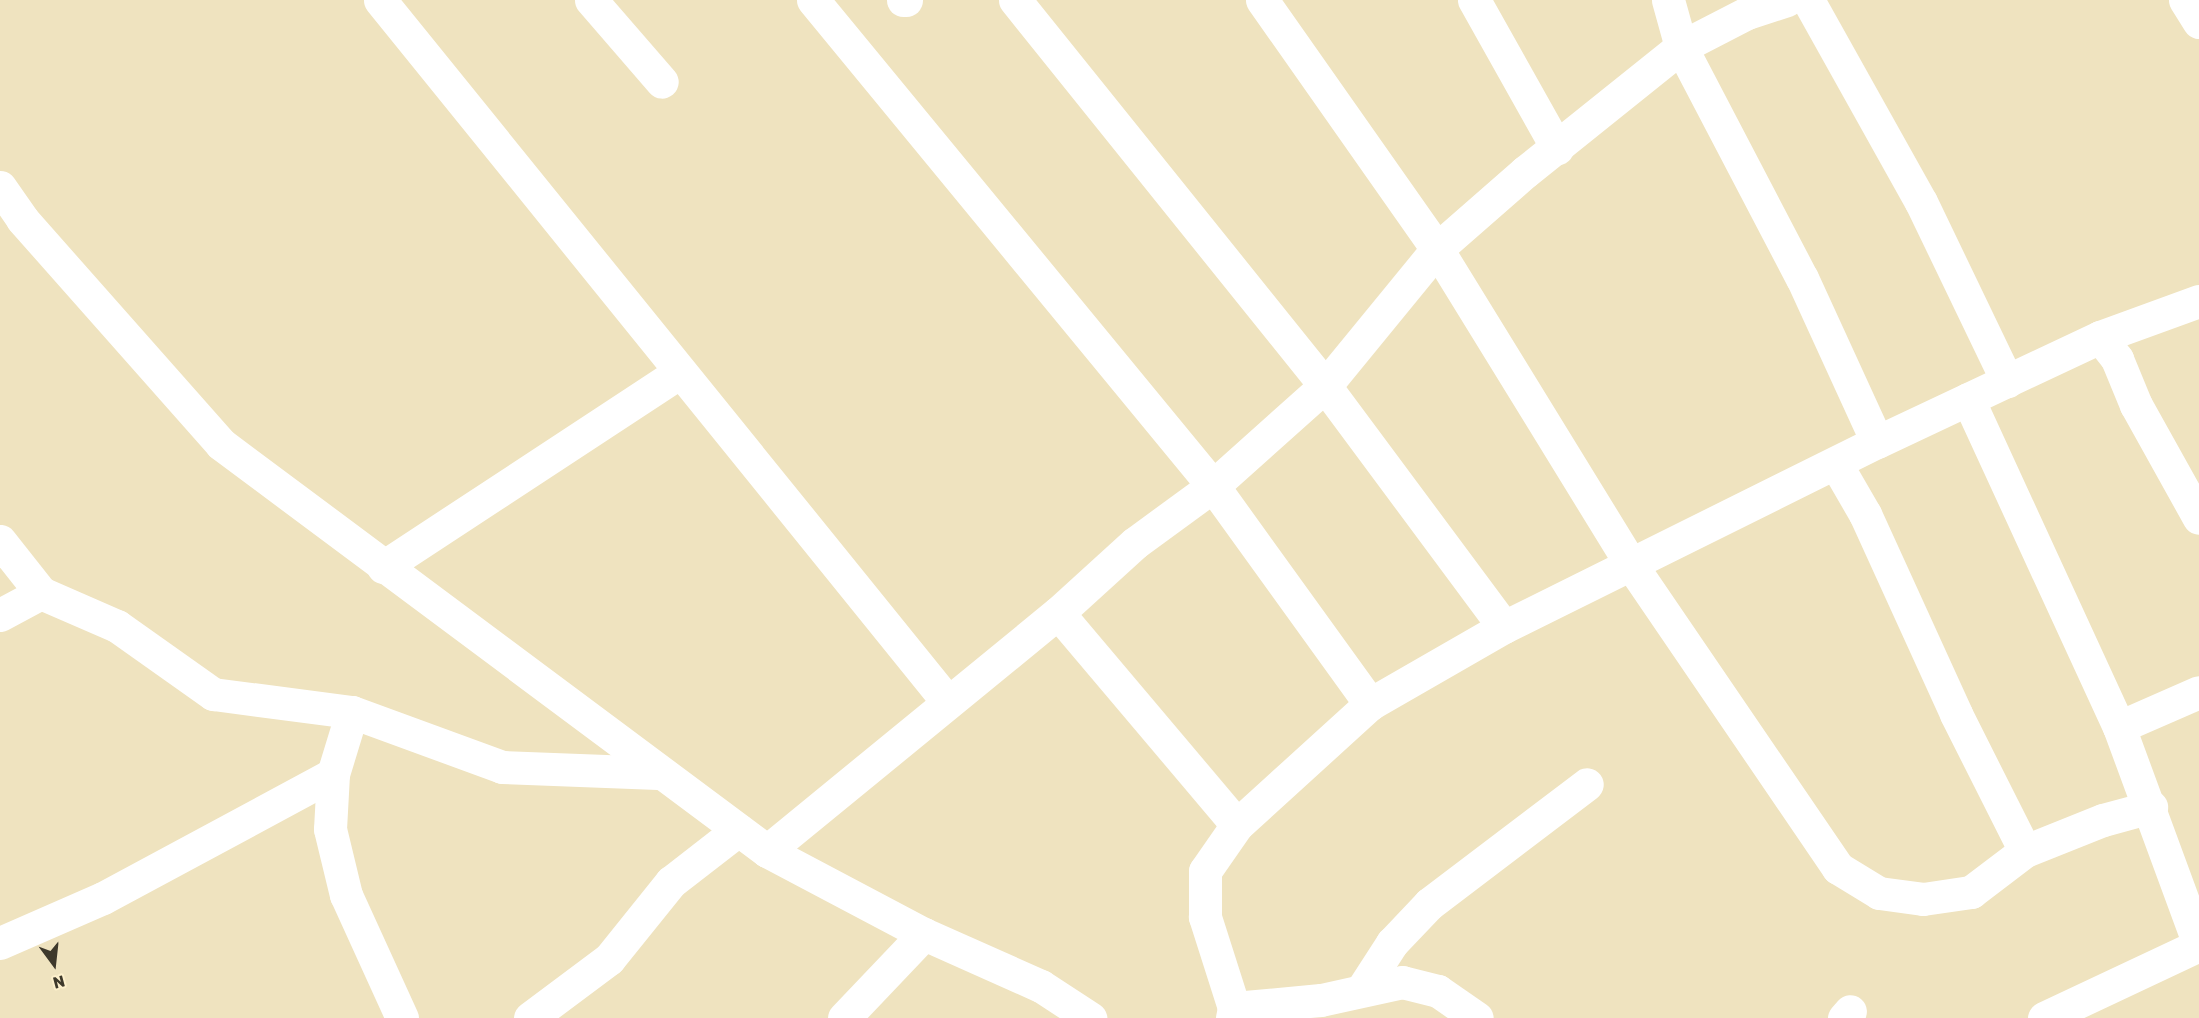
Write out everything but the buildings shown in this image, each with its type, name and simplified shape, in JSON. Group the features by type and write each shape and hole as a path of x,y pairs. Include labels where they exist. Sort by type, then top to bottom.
{"street":[{"path":"380,0 947,701"},
{"path":"591,0 662,82"},
{"path":"813,0 1213,486 1370,704"},
{"path":"1015,0 1325,386 1504,627"},
{"path":"1262,0 1437,249 1630,563 1838,868 1879,893 1923,899 1971,892 2025,851 2103,820 2151,807"},
{"path":"1474,0 1557,148"},
{"path":"1668,0 1681,47 1802,278 1877,442"},
{"path":"767,851 947,701 1058,613 1135,543 1213,486 1325,386 1437,249 1557,148 1681,47 1747,13 1787,0"},
{"path":"1808,0 1921,202 2007,381"},
{"path":"2185,0 2199,22"},
{"path":"0,188 22,219 222,444 383,567 658,773 767,851 924,934 1041,986 1090,1018"},
{"path":"1478,1018 1438,991 1402,982 1363,988 1321,1000 1233,1013 1205,916 1205,871 1237,825 1370,704 1504,627 1877,442 2100,337 2199,301"},
{"path":"2100,337 2117,359 2136,405 2199,518"},
{"path":"383,567 680,372"},
{"path":"1968,399 2119,727 2151,807 2199,945 2044,1018"},
{"path":"1836,464 1865,514 1956,714 2025,851"},
{"path":"0,541 41,593 117,626 213,694 352,712 502,767 658,773"},
{"path":"0,615 41,593"},
{"path":"1058,613 1237,825"},
{"path":"2119,727 2199,692"},
{"path":"352,712 333,774 330,829 346,895 402,1018"},
{"path":"0,943 103,898 333,774"},
{"path":"1363,988 1392,943 1429,904 1587,784"},
{"path":"530,1018 609,959 671,882 738,830"},
{"path":"844,1018 924,934"}]}
